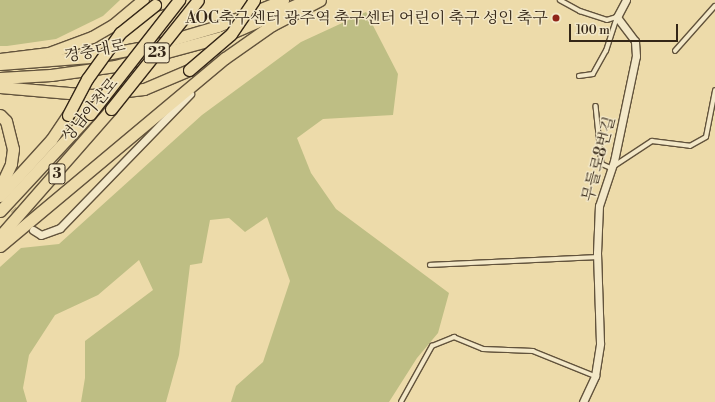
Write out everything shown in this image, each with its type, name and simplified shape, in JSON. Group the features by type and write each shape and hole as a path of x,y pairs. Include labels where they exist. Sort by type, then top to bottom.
{"main road":[{"path":"0,59 48,53 92,37 113,25 142,0"},
{"path":"0,196 51,140 68,114 87,79 120,33 155,5 172,0"},
{"name":"성남이천로","path":"0,211 90,114 178,0"},
{"name":"성남이천로","path":"0,236 111,109 198,0"},
{"path":"0,87 92,95 144,89 189,70 231,34 254,0"},
{"name":"경충대로","path":"0,64 90,57 154,45 218,26 283,0"},
{"name":"경충대로","path":"0,78 51,75 115,66 222,37 307,0"},
{"path":"0,246 225,58 272,25 320,0"},
{"path":"0,115 6,121 14,149 11,164 0,188"}],"street":[{"path":"617,16 626,0"},
{"name":"무들로8번길","path":"583,402 595,376 602,326 597,257 599,206 612,168 636,56 635,41 617,16"},
{"path":"33,230 41,235 60,228 225,58"}],"lane":[{"path":"560,0 580,11 607,20 617,16"},
{"path":"674,51 715,6"},
{"path":"579,76 593,74 606,51 617,16"},
{"path":"596,106 602,164 612,168 652,141 690,146 706,137 715,91"},
{"path":"430,265 597,257"},
{"path":"401,402 432,346 454,337 483,349 533,352 595,376"}],"green space":[{"path":"0,0 120,0 103,16 56,39 0,46"},
{"path":"366,12 398,74 393,115 323,119 297,138 311,173 336,209 449,293 438,333 417,358 389,402 231,402 236,386 263,362 290,281 267,217 245,232 229,218 210,220 202,263 190,265 179,355 166,402 81,402 85,378 85,341 153,290 139,260 98,295 55,315 29,355 23,388 27,402 0,402 0,267 21,248 59,244 202,115 301,42"}],"tunnel":[{"path":"6,201 30,227"}],"place":[{"name":"AOC축구센터 광주역 축구센터 어린이 축구 성인 축구","path":"556,18"}]}
